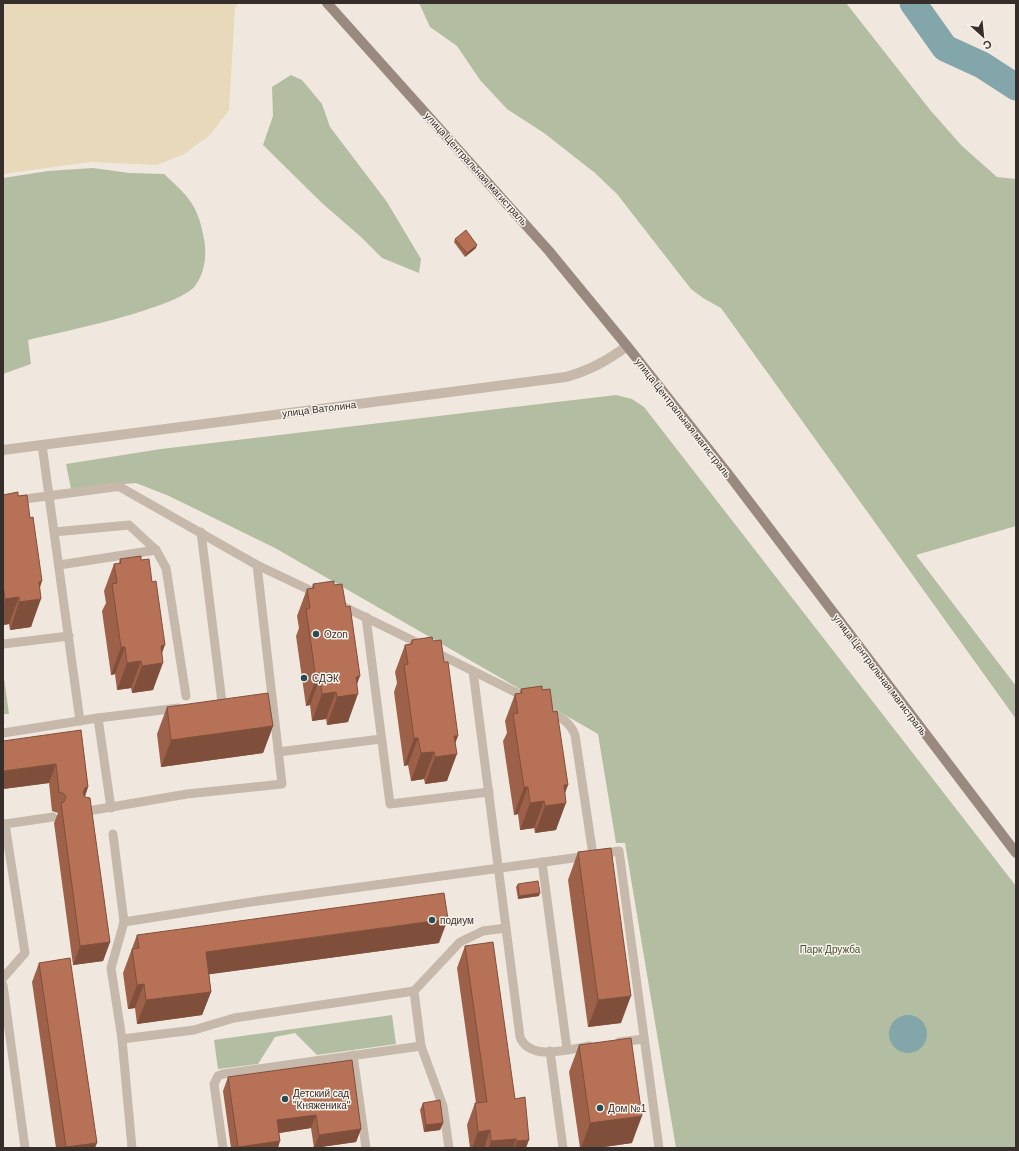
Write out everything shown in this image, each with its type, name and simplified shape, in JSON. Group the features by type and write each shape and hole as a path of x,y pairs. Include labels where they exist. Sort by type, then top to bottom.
{"main road":[{"name":"улица Центральная магистраль","path":"327,3 549,251 627,346 728,475 1016,853"}],"street":[{"name":"улица Ватолина","path":"3,450 566,377 588,371 608,361 627,346"}],"lane":[{"path":"42,445 80,721"},
{"path":"3,502 114,487 120,488 201,532 257,565 366,617 515,693 525,696 566,721 572,728 575,735 593,855"},
{"path":"54,532 129,525 156,550 166,568 186,696"},
{"path":"201,532 222,702"},
{"path":"59,565 156,550"},
{"path":"82,812 187,794 282,784 268,697 257,565"},
{"path":"366,617 390,804 489,792"},
{"path":"3,644 69,636"},
{"path":"473,671 520,1037 526,1047 538,1052 598,1045"},
{"path":"3,732 186,707"},
{"path":"98,718 111,808"},
{"path":"278,752 381,739"},
{"path":"3,978 25,953 4,824 53,817"},
{"path":"114,834 124,922 111,968 122,1039 132,1148"},
{"path":"124,922 258,901 499,869 619,851 659,1148"},
{"path":"542,862 567,1049"},
{"path":"122,1039 194,1030 234,1018 414,991 460,942 483,932 506,928"},
{"path":"3,985 25,1148"},
{"path":"414,991 420,1046 443,1106 449,1148"},
{"path":"613,1043 644,1039"},
{"path":"223,1148 214,1084 218,1076 223,1074 420,1046"},
{"path":"550,1051 563,1148"},
{"path":"353,1056 366,1148"}],"green space":[{"path":"419,3 846,3 931,111 962,146 997,177 1016,179 1016,526 916,555 1016,686 1016,719 721,308 691,289 617,194 595,173 544,133 507,109 480,80 457,46 430,27"},
{"path":"291,75 302,80 322,104 330,127 387,202 421,259 419,273 382,258 361,237 322,203 263,145 273,116 272,87"},
{"path":"93,168 129,173 164,174 180,189 191,202 202,227 205,251 201,275 195,286 184,295 166,303 117,319 28,340 31,364 3,374 3,178 48,171"},
{"name":"Парк Дружба","path":"616,395 632,399 644,407 1016,886 1016,1148 676,1148 625,843 616,843 598,734 275,548 169,496 136,483 71,489 66,464 161,449"},
{"path":"3,671 9,714 3,714"},
{"path":"392,1015 396,1044 317,1055 295,1033 275,1037 258,1064 218,1069 214,1040"}],"sand":[{"path":"3,3 238,3 235,8 229,110 210,135 184,154 157,165 91,162 3,174"}],"water":[{"path":"904,1015 912,1015 922,1020 926,1027 926,1041 922,1048 912,1053 904,1053 894,1048 892,1045 889,1038 889,1030 894,1020 897,1018"}],"building":[{"path":"466,230 477,245 467,253 455,239"},
{"path":"18,492 18,496 27,495 30,518 33,517 42,581 39,582 41,599 19,602 19,597 5,599 3,585 3,495"},
{"path":"141,556 141,560 149,559 152,582 156,581 165,645 161,646 163,663 142,666 141,661 127,663 125,647 121,647 112,584 117,583 114,564 121,563 120,559"},
{"path":"334,581 334,585 342,584 346,607 350,606 360,676 356,677 358,694 337,697 336,692 322,694 320,678 316,679 306,609 310,608 307,589 314,588 313,584"},
{"path":"432,637 433,641 441,640 444,662 448,662 458,736 454,736 457,754 435,757 434,752 421,753 418,738 414,738 404,665 408,664 405,645 412,644 412,640"},
{"path":"542,686 542,690 550,689 553,712 557,711 568,785 564,785 566,803 545,806 544,801 530,803 528,787 524,787 513,714 518,713 515,694 522,693 521,689"},
{"path":"268,693 273,726 171,740 167,707"},
{"path":"81,730 88,787 85,788 83,793 85,797 90,798 110,942 80,946 61,803 64,802 66,797 64,794 59,792 56,764 3,771 3,741"},
{"path":"611,848 631,996 598,1000 578,852"},
{"path":"538,881 540,893 519,896 518,884"},
{"path":"444,893 448,919 206,952 211,992 146,1000 144,984 137,985 132,949 139,948 137,935"},
{"path":"493,942 515,1099 525,1097 529,1140 517,1141 516,1139 491,1141 490,1130 478,1132 475,1103 487,1102 465,946"},
{"path":"70,958 97,1143 66,1147 39,963"},
{"path":"631,1038 642,1116 590,1123 579,1045"},
{"path":"352,1060 361,1129 319,1135 316,1115 277,1120 280,1141 238,1147 228,1077"},
{"path":"440,1100 443,1123 426,1125 423,1103"}],"waterway":[{"path":"913,3 945,48 982,65 1016,87"}],"place":[{"name":"Ozon","path":"316,634"},
{"name":"СДЭК","path":"304,678"},
{"name":"подиум","path":"432,920"},
{"name":"Детский сад \"Княженика\"","path":"285,1099"},
{"name":"Дом №1","path":"600,1108"}]}
